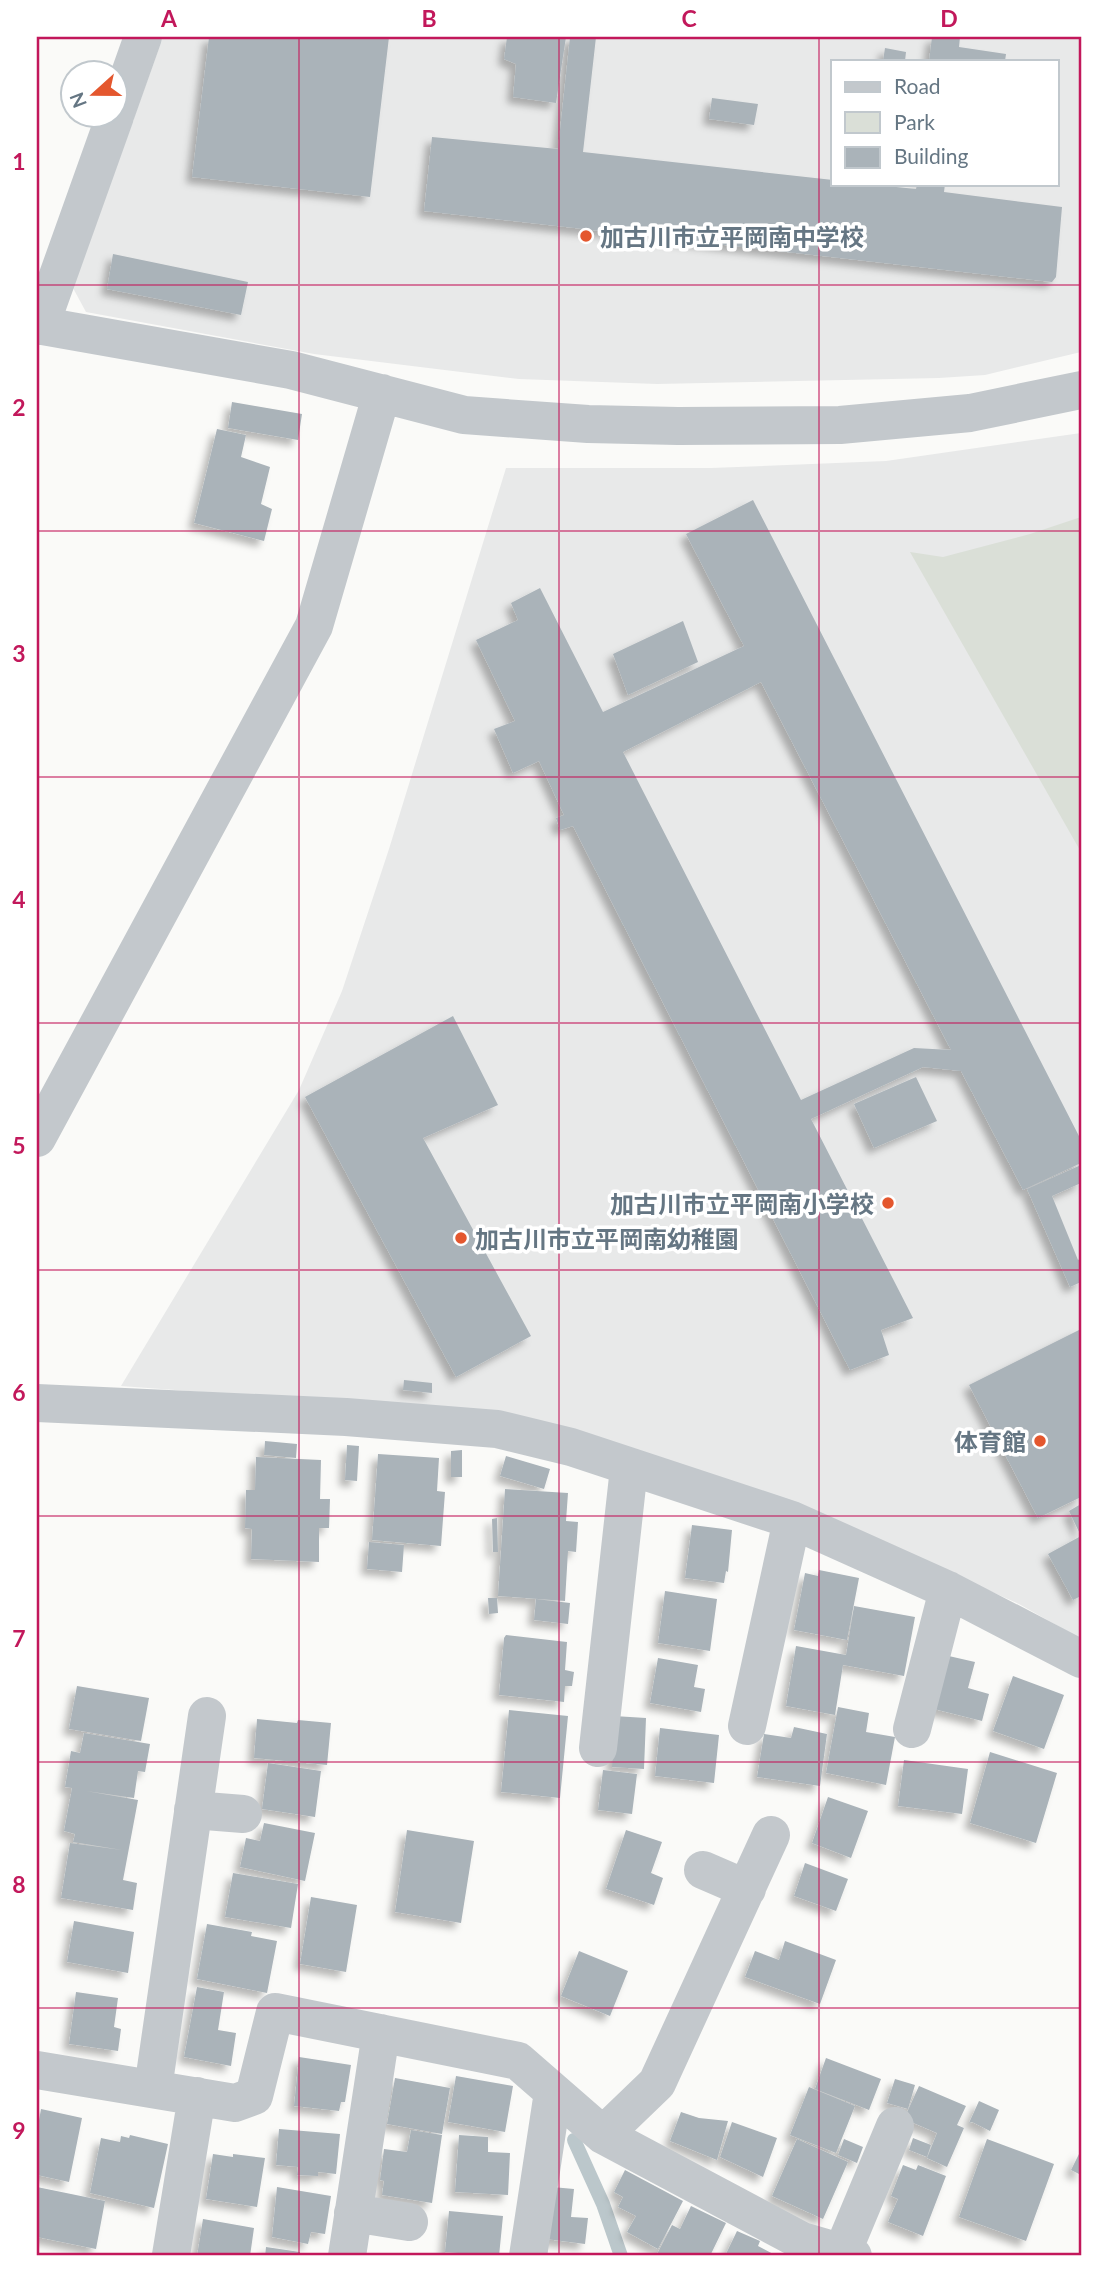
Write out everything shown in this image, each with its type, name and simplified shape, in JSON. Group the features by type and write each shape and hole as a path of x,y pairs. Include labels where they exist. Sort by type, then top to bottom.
{"street":[{"path":"130,73 143,37"},
{"path":"109,130 39,325 291,370 464,415 588,424 839,425 970,413 1081,390"},
{"path":"37,1138 314,626 382,393"},
{"path":"37,1403 346,1417 498,1429 571,1447 792,1520 948,1590 1081,1659"},
{"path":"597,1748 629,1468"},
{"path":"747,1726 792,1520"},
{"path":"912,1729 948,1590"},
{"path":"153,2089 207,1716"},
{"path":"193,1810 243,1814"},
{"path":"603,2134 657,2083 771,1835"},
{"path":"703,1870 747,1889"},
{"path":"37,2070 235,2103 254,2096 275,2012 518,2061 603,2134 802,2241 847,2255 895,2126"},
{"path":"347,2256 381,2034"},
{"path":"528,2256 554,2092"},
{"path":"171,2255 197,2096"},
{"path":"354,2213 409,2222"}],"shaded area":[{"name":"加古川市立平岡南中学校","path":"163,37 1081,37 1081,352 985,375 657,384 519,379 314,354 86,312 73,288"},
{"name":"加古川市立平岡南小学校","path":"1081,433 1081,1639 1019,1604 867,1536 497,1414 121,1386 299,1090 342,991 389,849 506,468 711,468 886,461"}],"green space":[{"path":"1081,517 1081,852 910,552 943,557 1030,534"}],"building":[{"path":"209,37 389,37 370,197 192,177"},
{"path":"507,37 566,37 556,103 513,97 516,64 504,59"},
{"path":"570,37 596,37 583,152 831,180 831,186 916,189 917,186 945,186 944,192 1062,207 1056,277 1052,282 424,211 432,137 558,149"},
{"path":"932,37 960,37 959,47 1006,54 1005,60 929,60"},
{"path":"885,48 906,52 905,60 883,60"},
{"path":"712,98 758,104 754,125 709,119"},
{"path":"113,254 248,282 241,315 107,289"},
{"path":"232,402 302,414 298,440 228,428"},
{"path":"217,429 246,435 241,457 270,467 261,504 272,509 264,541 194,523"},
{"path":"753,500 1081,1140 1081,1163 1023,1190 961,1071 923,1067 811,1119 913,1318 881,1330 889,1355 850,1370 573,826 560,830 556,818 564,815 539,761 513,773 494,729 515,721 476,640 518,620 511,603 540,588 603,712 744,646 686,534","holes":["761,682 951,1050 914,1048 801,1100 623,752"]},
{"path":"683,621 698,662 628,695 613,654"},
{"path":"453,1016 498,1105 423,1138 531,1336 456,1377 305,1097"},
{"path":"916,1077 937,1121 874,1148 854,1104"},
{"path":"1081,1165 1081,1183 1052,1196 1078,1260 1081,1258 1081,1282 1070,1287 1027,1189"},
{"name":"体育館","path":"1081,1329 1081,1497 1038,1518 969,1385"},
{"path":"404,1380 432,1383 432,1393 403,1390"},
{"path":"265,1441 297,1444 296,1458 264,1455"},
{"path":"347,1445 359,1446 357,1481 345,1480"},
{"path":"462,1450 462,1477 451,1477 451,1451"},
{"path":"378,1454 439,1458 437,1491 445,1492 441,1546 372,1540"},
{"path":"506,1456 550,1469 544,1489 500,1476"},
{"path":"256,1457 321,1460 320,1499 330,1499 329,1528 319,1528 319,1562 251,1559 252,1529 245,1528 246,1490 255,1490"},
{"path":"505,1489 568,1493 566,1521 578,1522 576,1552 568,1551 565,1601 498,1596"},
{"path":"1081,1504 1081,1536 1069,1511"},
{"path":"497,1518 498,1552 493,1552 492,1519"},
{"path":"692,1525 732,1530 728,1572 726,1571 724,1583 685,1578"},
{"path":"1081,1536 1081,1596 1073,1600 1048,1554"},
{"path":"369,1542 404,1545 402,1572 367,1569"},
{"path":"819,1570 859,1578 847,1640 794,1630 805,1573 818,1576"},
{"path":"665,1591 717,1599 710,1651 658,1643"},
{"path":"488,1598 497,1598 498,1613 489,1614"},
{"path":"536,1599 570,1603 568,1624 534,1620"},
{"path":"854,1606 915,1617 904,1676 843,1665 835,1715 786,1706 796,1646 846,1655"},
{"path":"506,1635 567,1642 565,1670 574,1672 572,1686 565,1686 564,1702 499,1695"},
{"path":"940,1654 975,1662 968,1688 989,1694 982,1721 926,1707"},
{"path":"658,1658 698,1665 694,1687 705,1689 701,1712 650,1703"},
{"path":"1013,1676 1064,1695 1044,1749 993,1731"},
{"path":"77,1686 149,1698 141,1741 69,1729"},
{"path":"838,1707 869,1713 866,1732 895,1737 886,1785 826,1773"},
{"path":"509,1710 568,1716 560,1798 501,1792"},
{"path":"614,1716 646,1718 644,1769 612,1767"},
{"path":"257,1719 331,1723 327,1765 254,1758"},
{"path":"794,1727 827,1734 820,1786 757,1777 764,1734 791,1738"},
{"path":"660,1728 719,1735 714,1783 655,1776"},
{"path":"84,1733 150,1744 145,1772 138,1771 134,1798 86,1791 138,1800 123,1880 137,1883 133,1910 61,1898 70,1843 122,1850 73,1842 75,1834 64,1831 72,1788 65,1787 71,1751 80,1753"},
{"path":"990,1752 1057,1773 1036,1843 970,1823"},
{"path":"904,1760 968,1769 962,1814 898,1806"},
{"path":"268,1763 321,1771 315,1817 262,1809"},
{"path":"603,1770 637,1774 632,1814 598,1810"},
{"path":"828,1797 868,1811 851,1858 812,1843"},
{"path":"264,1823 315,1833 305,1881 240,1867 246,1838 260,1841"},
{"path":"407,1830 474,1841 461,1923 395,1912"},
{"path":"626,1830 662,1842 651,1873 663,1878 654,1905 606,1889"},
{"path":"805,1863 848,1879 836,1911 794,1896"},
{"path":"233,1873 298,1884 291,1928 225,1917"},
{"path":"311,1897 357,1905 346,1972 300,1964"},
{"path":"74,1921 134,1932 128,1973 67,1962"},
{"path":"207,1924 252,1932 251,1936 277,1941 267,1993 197,1979"},
{"path":"785,1941 836,1960 820,2004 745,1977 755,1951 779,1960"},
{"path":"579,1951 628,1971 610,2016 561,1996"},
{"path":"197,1987 224,1992 218,2030 236,2033 231,2066 184,2057"},
{"path":"76,1992 118,1998 114,2027 121,2029 118,2051 69,2044"},
{"path":"299,2057 351,2065 345,2102 341,2102 339,2111 294,2106"},
{"path":"826,2058 881,2079 869,2110 815,2089"},
{"path":"456,2076 513,2086 505,2132 448,2122"},
{"path":"395,2078 450,2088 442,2134 387,2124"},
{"path":"895,2079 915,2085 908,2109 887,2103"},
{"path":"919,2086 966,2106 957,2125 964,2128 947,2167 927,2158 937,2133 904,2119"},
{"path":"809,2087 855,2106 836,2153 790,2135"},
{"path":"979,2101 999,2110 990,2131 969,2123"},
{"path":"41,2109 82,2118 69,2182 37,2175 37,2132"},
{"path":"681,2112 699,2118 728,2121 717,2160 670,2141"},
{"path":"732,2122 777,2138 763,2177 720,2157"},
{"path":"279,2129 340,2134 336,2174 318,2172 318,2176 297,2175 298,2167 276,2165"},
{"path":"411,2130 442,2135 432,2203 382,2195 384,2181 380,2180 384,2149 407,2152"},
{"path":"130,2135 168,2144 154,2208 90,2193 101,2138 120,2142 121,2136 129,2138"},
{"path":"459,2135 488,2137 488,2152 510,2153 508,2195 455,2192"},
{"path":"913,2138 931,2145 927,2157 909,2150"},
{"path":"797,2139 848,2162 823,2219 772,2196"},
{"path":"844,2139 863,2147 857,2163 838,2155"},
{"path":"987,2139 1054,2164 1026,2241 959,2217"},
{"path":"1081,2150 1081,2175 1071,2170"},
{"path":"213,2154 265,2158 257,2207 206,2199"},
{"path":"903,2165 916,2170 918,2165 946,2176 923,2236 888,2222 898,2199 891,2196"},
{"path":"625,2170 683,2201 658,2249 627,2232 636,2216 618,2207 623,2197 614,2192"},
{"path":"37,2187 105,2201 96,2249 37,2237"},
{"path":"277,2187 331,2196 325,2234 311,2232 308,2244 272,2237"},
{"path":"552,2187 574,2189 571,2217 588,2218 585,2244 546,2239"},
{"path":"691,2206 726,2223 710,2256 656,2256 672,2225 680,2229"},
{"path":"449,2211 503,2216 499,2256 445,2252"},
{"path":"203,2219 254,2228 250,2256 197,2256"},
{"path":"737,2231 760,2241 758,2246 777,2256 725,2256"},
{"path":"266,2247 300,2252 300,2256 265,2256"}],"waterway":[{"path":"574,2140 603,2204 621,2256"}],"place":[{"name":"加古川市立平岡南中学校","path":"586,236"},
{"name":"加古川市立平岡南小学校","path":"888,1203"},
{"name":"加古川市立平岡南幼稚園","path":"461,1238"},
{"name":"体育館","path":"1040,1441"}]}
